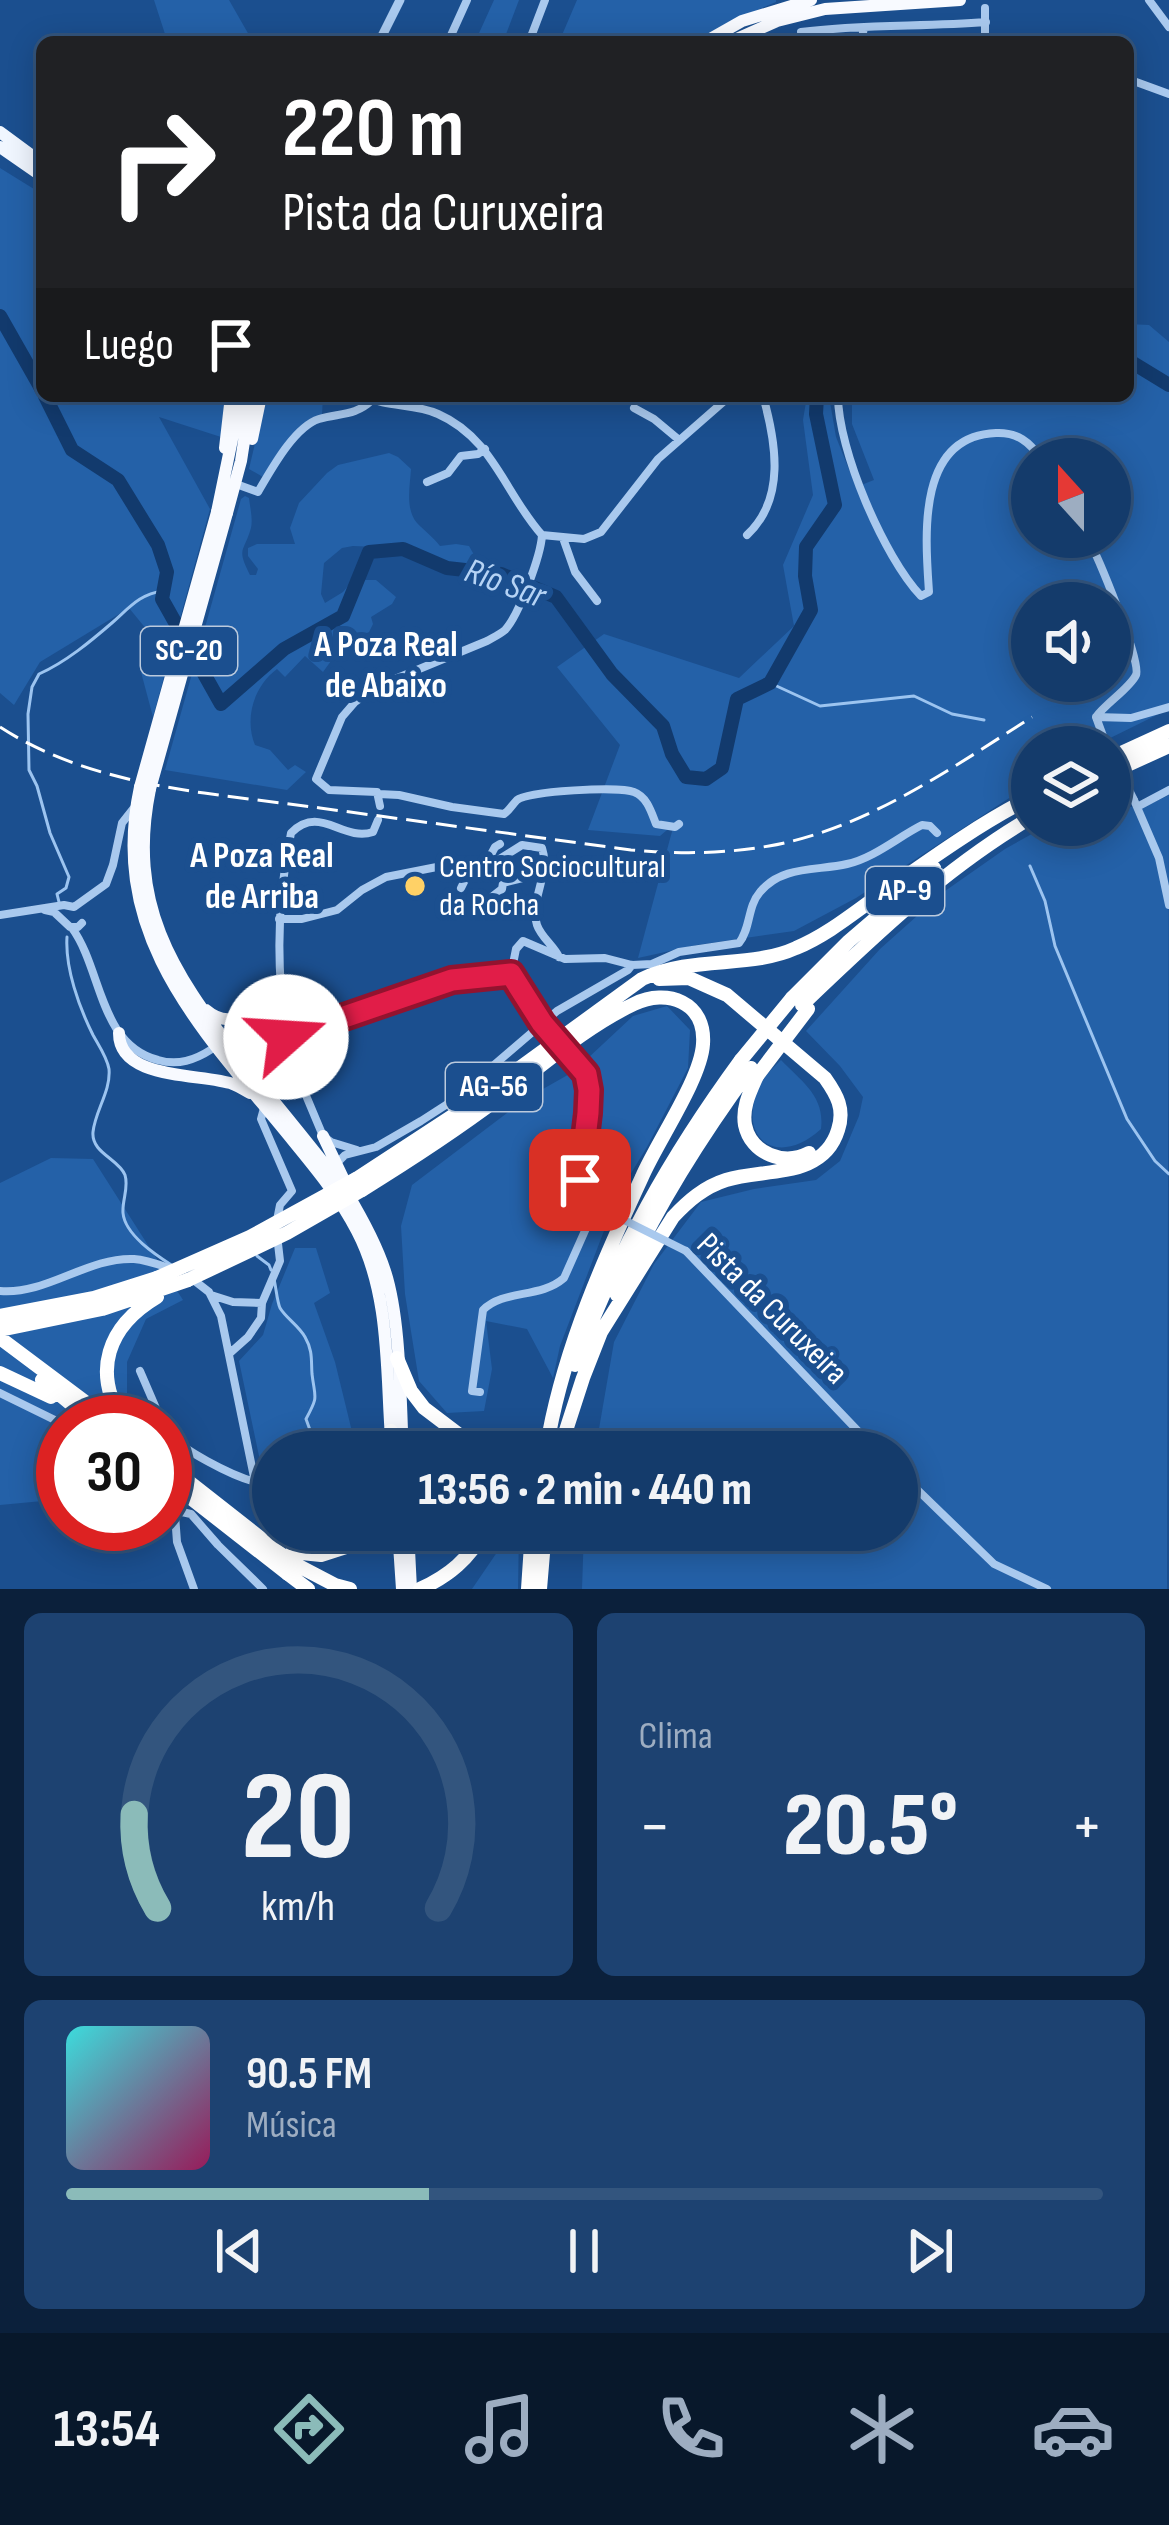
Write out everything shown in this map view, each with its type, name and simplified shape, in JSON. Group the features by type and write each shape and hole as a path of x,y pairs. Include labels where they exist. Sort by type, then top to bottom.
{"highway":[{"path":"716,36 742,21 811,0"},
{"path":"743,36 777,21 825,9 960,0"},
{"path":"222,492 230,402"},
{"name":"SC-20","path":"222,512 240,402"},
{"name":"SC-20","path":"250,402 235,484 222,512 145,788 136,804 137,888 152,947 185,1006 262,1101 351,1190 359,1234 375,1278 391,1431"},
{"path":"241,461 251,442 260,402"},
{"path":"1131,744 1169,731"},
{"path":"1131,763 1169,746"},
{"name":"SC-20","path":"145,788 149,899 167,953 196,1003 351,1190 386,1272 393,1305 402,1431"},
{"path":"628,988 674,967 764,958 794,950 1011,811"},
{"name":"AP-9","path":"565,1431 629,1266 702,1135 750,1068 849,941 920,878 1011,814"},
{"name":"AP-9","path":"801,1004 948,875 1011,832"},
{"path":"601,1332 688,1202 722,1182 805,1166 818,1159 834,1141 841,1119 836,1094 825,1078 727,995 703,982 674,977 628,988"},
{"path":"576,1040 628,999 654,987 701,989 722,1001 819,1081 831,1107 832,1126 824,1143 800,1158 785,1160 756,1148 746,1127 746,1100 750,1068 801,1004"},
{"name":"AG-56","path":"0,1338 128,1301 351,1190 628,988"},
{"path":"551,1431 574,1337 643,1174 695,1074 704,1043 698,1018 690,1008 671,997 658,996 614,1014 576,1040"},
{"path":"196,1003 225,1021 264,1007"},
{"path":"118,1033 123,1050 144,1066 234,1084 262,1101"},
{"name":"AG-56","path":"0,1316 188,1280 256,1249 474,1117 576,1040"},
{"name":"AP-9","path":"551,1431 622,1251 692,1126 750,1068"},
{"path":"323,1136 358,1212"},
{"path":"110,1395 110,1351 128,1317 167,1284"},
{"path":"0,1338 62,1395"},
{"path":"21,1358 74,1395"},
{"path":"397,1358 424,1408 454,1431"},
{"path":"0,1373 48,1395"},
{"path":"192,1486 290,1564 350,1589"},
{"path":"192,1497 328,1589"},
{"path":"290,1564 333,1551"},
{"path":"399,1551 402,1589"},
{"path":"414,1551 424,1588 445,1577 472,1551"},
{"path":"527,1589 530,1551"},
{"path":"540,1589 543,1551"},
{"path":"290,1564 306,1589"}],"main road":[{"path":"2,140 36,160"},
{"path":"2,140 36,171"}],"street":[{"path":"382,36 400,0"},
{"path":"451,36 467,0"},
{"path":"531,36 544,0"},
{"path":"1149,0 1169,27"},
{"path":"985,8 986,36"},
{"path":"801,32 986,22"},
{"path":"863,36 864,28"},
{"path":"1134,82 1169,94"},
{"path":"235,484 258,492 304,427 318,419 359,411 365,402"},
{"path":"400,402 443,416 485,449 542,535 541,549 508,626 498,635 378,686 355,702 345,712 316,779 329,790 370,791 504,814 524,797 568,789 629,790 648,803 656,824 679,824"},
{"path":"542,535 588,538 601,532 651,465 723,402"},
{"path":"747,535 764,517 773,478 775,456 765,402"},
{"path":"839,402 843,439 877,526 912,587 923,596 929,592 932,487 944,458 971,437 1007,433 1019,438"},
{"path":"634,408 678,440"},
{"path":"427,482 448,473 461,456 485,449"},
{"path":"563,538 575,572 597,602"},
{"path":"1096,558 1138,669 1096,721"},
{"path":"1096,721 1132,718 1169,707"},
{"path":"1096,721 1098,726"},
{"path":"1135,804 1169,790"},
{"path":"379,794 380,806"},
{"path":"1131,796 1159,858 1169,905"},
{"path":"63,919 66,910 106,884 122,823 136,804"},
{"path":"278,994 279,919 293,830 311,820 365,835 373,832 378,820"},
{"path":"523,941 559,958 605,958 632,964 652,964 679,952 739,943 745,937 751,906 772,880 816,866 848,864 922,825 937,833"},
{"path":"488,860 500,844"},
{"path":"279,919 302,920 337,910 386,878 498,860 522,845 542,848 545,854 537,928 559,958"},
{"path":"461,888 473,864"},
{"path":"498,909 493,896 503,883 545,872"},
{"path":"0,915 64,905 83,912 83,942 118,1033 138,1052 162,1061 187,1061 212,1049"},
{"path":"33,910 50,911 63,919 83,942"},
{"path":"72,928 82,923"},
{"path":"480,1392 472,1391 483,1310 494,1301 544,1291 559,1283 596,1206 580,1180 589,1090 586,1074 542,1023 511,974 516,949 537,928"},
{"path":"336,1164 345,1155 376,1147 452,1101 542,1023 632,964"},
{"path":"286,1037 452,980 511,974"},
{"path":"230,1036 264,1007 268,994 283,998 289,1055 323,1136 361,1151"},
{"path":"264,1007 275,1013 282,1008"},
{"path":"229,1354 258,1326 280,1261 278,1210 290,1195 261,1119 262,1101"},
{"name":"Pista da Curuxeira","path":"596,1206 686,1251 858,1431"},
{"path":"0,1292 26,1290 100,1264 134,1259 178,1271 205,1287 221,1316 252,1467"},
{"path":"212,1295 262,1303"},
{"path":"221,1316 232,1301"},
{"path":"140,1372 150,1395"},
{"path":"0,1393 36,1411"},
{"path":"192,1451 252,1481"},
{"path":"918,1491 994,1564 1047,1589"},
{"path":"192,1515 262,1589"},
{"path":"180,1551 194,1589"},
{"path":"301,1551 306,1589"}],"shaded area":[{"path":"154,0 229,0 249,35 167,36"},
{"path":"494,0 519,0 505,36 478,36"},
{"path":"577,0 776,0 706,36 562,36"},
{"path":"0,168 36,190 36,402 224,402 221,437 159,417 210,509 153,717 141,672 147,630 129,608 40,662 14,705 0,693"},
{"path":"1134,324 1149,325 1169,342 1169,709 1131,728 1011,726 1011,797 856,898 794,931 638,958 674,824 660,836 588,830 620,745 557,667 604,634 739,678 794,626 783,565 813,495 803,420 806,402 830,402 836,437 856,487 874,480 852,424 852,402 1134,402"},
{"path":"265,402 323,402 322,415 295,432 263,477 249,469"},
{"path":"389,453 411,469 410,504 417,523 440,546 469,546 477,560 461,568 405,548 342,548 324,563 321,594 325,603 353,580 376,580 396,597 371,617 368,634 349,636 323,672 305,656 285,677 277,669 262,684 251,714 255,745 270,750 288,770 295,765 306,772 287,790 165,770 241,499 249,498 252,521 243,559 250,575 256,575 258,569 248,548 295,544 290,528 299,503 327,473 338,465"},
{"path":"1169,795 1167,1589 582,1589 583,1551 918,1551 918,1431 599,1431 614,1342 654,1264 701,1202 816,1180 840,1161 863,1097 806,1031 880,949 945,891 1011,846 1131,846 1131,807 1144,807"},
{"path":"667,1006 690,1030 688,1068 616,1198 599,1198 582,1209 607,1223 560,1346 553,1378 527,1329 486,1321 492,1369 484,1411 447,1413 419,1381 405,1294 401,1226 412,1185 527,1098 573,1072 633,1016"},
{"path":"781,1060 810,1090 821,1117 821,1129 789,1147 764,1142 753,1119 761,1083"},
{"path":"51,1158 93,1159 183,1300 146,1319 127,1362 127,1395 36,1395 36,1502 0,1505 0,1183"},
{"path":"295,1248 316,1248 330,1293 314,1303 352,1431 254,1431 239,1361 263,1335"},
{"path":"498,1551 519,1551 518,1589 472,1589"}],"waterway":[{"name":"Río Sar","path":"0,316 36,379"},
{"name":"Río Sar","path":"1134,364 1169,385"},
{"name":"Río Sar","path":"48,402 72,450 118,480 158,545 167,572 162,599 221,704 284,649 343,616 369,552 403,549 447,568 501,574 556,597 612,674 663,726 686,777 706,779 722,768 737,699 770,683 811,610 806,547 835,505 817,402"},
{"path":"59,902 57,894 66,888 69,877 29,770 32,687 39,674 78,651 136,602 163,591"},
{"path":"770,683 820,706 914,696 952,714 984,720"},
{"path":"1030,866 1045,901 1055,946 1127,1119 1169,1174"},
{"path":"67,937 74,987 109,1069 94,1139 125,1175 123,1213 129,1229 173,1266"},
{"path":"257,1256 271,1270"},
{"path":"274,1279 280,1308 308,1342 315,1397 306,1419 310,1431"}],"railway":[{"path":"0,727 74,763 155,785 631,850 700,852 769,846 839,826 906,795 1032,717"}],"place":[{"name":"Centro Sociocultural da Rocha","path":"415,886"}],"district":[{"name":"A Poza Real de Abaixo","path":"386,666"},
{"name":"A Poza Real de Arriba","path":"262,876"}],"route":[{"path":"286,1037 416,990 452,980 511,974 542,1023 586,1074 588,1113 580,1180"}]}
